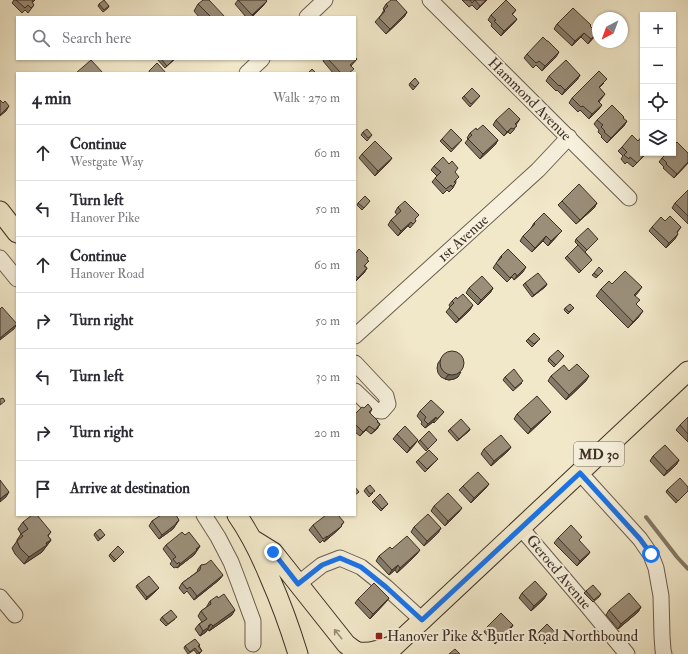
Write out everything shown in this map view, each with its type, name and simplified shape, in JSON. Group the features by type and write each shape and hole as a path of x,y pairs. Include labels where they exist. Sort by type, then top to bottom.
{"main road":[{"path":"0,211 16,232"},
{"name":"MD 30","path":"391,649 688,371"},
{"path":"238,516 261,557 290,628 298,654"},
{"path":"252,539 273,552 346,644 353,649 366,653 391,649"}],"street":[{"path":"308,16 325,0"},
{"name":"Hammond Avenue","path":"430,0 629,198"},
{"path":"248,72 261,60"},
{"name":"1st Avenue","path":"356,335 538,170 569,137"},
{"path":"0,258 16,278"},
{"path":"356,364 386,396 388,404 382,412 375,410 356,392"},
{"path":"580,473 640,539 651,554 656,568 661,596 662,643 664,654"},
{"path":"205,516 231,562 253,621 254,644"},
{"name":"Geroed Avenue","path":"516,533 584,602 627,654"},
{"path":"298,584 322,565 340,558 361,567 386,587 422,620"},
{"path":"0,597 14,615"}],"building":[{"path":"16,0 33,0 32,2 34,5 31,8 28,5 25,8"},
{"path":"104,0 109,6 104,10 99,4"},
{"path":"203,0 209,0 224,16 210,16 198,4"},
{"path":"238,0 266,0 267,1 252,15"},
{"path":"391,0 396,0 407,12 390,29 379,18 388,6 386,4"},
{"path":"475,0 486,0 480,6"},
{"path":"506,0 516,10 512,14 517,19 504,31 494,21 496,20 491,15"},
{"path":"573,8 591,25 592,38 591,39 584,33 575,41 557,24"},
{"path":"543,37 559,52 545,66 539,61 536,63 527,54"},
{"path":"91,60 102,72 77,72"},
{"path":"162,60 173,60 167,66"},
{"path":"329,60 356,60 350,65 354,69 350,72 340,72"},
{"path":"566,60 580,75 565,90 549,76"},
{"path":"157,63 165,72 150,72"},
{"path":"599,71 607,79 599,87 605,94 598,101 602,105 592,114 583,106 581,107 572,98"},
{"path":"415,78 419,83 415,87 410,83"},
{"path":"472,88 480,96 471,104 464,96"},
{"path":"0,100 3,103 5,101 9,106 0,115"},
{"path":"612,105 627,121 611,138 604,132 605,131 601,127 603,125 597,120"},
{"path":"509,108 520,119 515,124 517,126 513,129 511,128 507,132 496,120"},
{"path":"483,125 498,140 483,154 468,139 472,135 470,133"},
{"path":"367,129 372,135 368,138 363,132"},
{"path":"451,129 462,140 452,149 442,139"},
{"path":"632,135 638,141 640,139 640,156 643,156 637,163 630,157 629,159 624,155 627,152 622,147"},
{"path":"375,141 392,158 378,171 362,154"},
{"path":"677,142 688,153 688,162 677,174 662,158 664,156 676,156"},
{"path":"443,157 449,164 452,161 458,168 455,172 459,177 454,182 456,183 452,187 451,185 446,189 435,178 441,172 434,166"},
{"path":"579,184 597,203 580,220 562,201"},
{"path":"688,190 688,216 675,203"},
{"path":"365,196 370,201 364,208 358,203"},
{"path":"405,201 419,215 413,224 411,222 401,231 391,220 401,211 398,207"},
{"path":"544,213 562,231 551,241 546,236 535,248 523,236"},
{"path":"670,216 681,227 677,232 678,234 669,243 652,227 661,217 665,221"},
{"path":"588,228 598,239 587,250 576,239"},
{"path":"578,245 592,260 581,271 567,256"},
{"path":"359,249 369,261 364,266 367,268 358,278 356,276 356,253"},
{"path":"508,249 526,267 517,276 515,273 510,278 496,263"},
{"path":"599,267 603,271 598,276 594,273"},
{"path":"625,271 642,287 634,295 640,300 636,304 643,311 633,322 601,289 609,281 612,284"},
{"path":"538,273 547,284 534,295 525,283"},
{"path":"482,276 493,288 481,300 469,288"},
{"path":"463,294 473,305 459,319 449,308 454,303 452,301 456,297 457,299"},
{"path":"570,304 574,308 569,312 565,308"},
{"path":"2,307 16,323 16,325 0,338 0,309"},
{"path":"534,333 540,339 534,344 528,339"},
{"path":"558,350 564,356 556,365 549,358"},
{"path":"452,351 461,354 464,363 461,372 452,375 443,372 440,363 443,354"},
{"path":"577,364 589,376 569,395 551,376 564,365 569,371"},
{"path":"514,369 523,381 515,388 505,377"},
{"path":"537,396 551,412 531,429 517,414"},
{"path":"3,398 5,401 0,405 0,399"},
{"path":"431,400 444,412 437,419 436,417 428,424 424,420 426,417 420,411"},
{"path":"368,404 372,409 369,412 380,424 375,430 369,426 363,432 356,425 356,413 362,407 364,408"},
{"path":"688,417 688,434 680,425"},
{"path":"461,419 470,429 459,439 450,429"},
{"path":"405,426 418,440 410,448 397,434"},
{"path":"429,431 437,440 428,449 420,440"},
{"path":"501,435 511,447 494,461 484,449"},
{"path":"665,445 679,460 667,471 653,456"},
{"path":"429,450 438,459 427,469 418,460"},
{"path":"478,472 489,484 474,498 463,486"},
{"path":"680,478 688,487 688,491 678,501 667,490"},
{"path":"0,480 9,492 0,499"},
{"path":"370,485 375,491 370,494 366,488"},
{"path":"448,493 462,508 448,521 434,506"},
{"path":"380,494 388,504 382,509 374,500"},
{"path":"428,514 441,528 427,541 414,527"},
{"path":"31,516 38,516 51,532 48,536 51,540 46,543 47,545 29,557 20,548 17,541 23,536 21,534 28,529 23,522"},
{"path":"160,516 177,516 179,520 162,535 152,521"},
{"path":"325,516 339,516 344,522 341,525 342,526 323,539 313,525"},
{"path":"571,525 582,537 579,540 590,552 580,561 558,538"},
{"path":"100,529 105,535 100,539 95,533"},
{"path":"182,532 185,535 189,532 200,546 180,564 179,562 177,564 173,559 176,557 166,545"},
{"path":"407,536 420,550 400,568 398,565 392,570 379,556 390,547 392,549"},
{"path":"118,546 124,552 116,560 110,554"},
{"path":"211,560 223,575 197,596 190,587 187,589 182,583 200,570 201,565 206,564"},
{"path":"149,576 159,588 147,597 137,585"},
{"path":"535,581 547,594 534,606 522,593"},
{"path":"374,583 389,598 373,614 358,599"},
{"path":"593,585 601,594 594,600 586,591"},
{"path":"629,593 641,607 621,624 609,610"},
{"path":"224,594 235,610 213,626 211,624 203,631 199,624 207,619 201,611 211,604 210,601 217,596 218,598"},
{"path":"171,610 177,617 168,624 162,617"},
{"path":"501,613 513,625 498,639 487,627"},
{"path":"547,624 556,633 547,641 539,632"},
{"path":"195,639 200,645 198,646 202,651 199,653 195,648 190,652 185,646"},
{"path":"455,649 460,654 449,654"}],"waterway":[{"path":"646,517 688,569"}],"place":[{"name":"Hanover Pike & Butler Road Northbound","path":"379,636"}],"route":[{"path":"273,552 298,584 322,565 340,558 361,567 386,587 422,620 580,473 640,539 651,554"}]}
